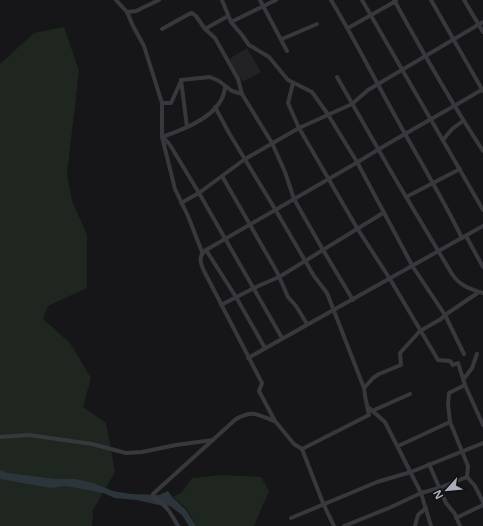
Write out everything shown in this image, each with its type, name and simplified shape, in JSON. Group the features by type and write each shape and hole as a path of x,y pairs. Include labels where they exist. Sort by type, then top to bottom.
{"street":[{"path":"116,0 126,12 144,46 162,103 162,137 174,189 204,251 236,297 265,348"},
{"path":"126,12 136,11 159,0"},
{"path":"222,0 231,22 249,45 269,57 288,80 312,92 357,162 413,267 445,315 464,354"},
{"path":"260,0 288,51"},
{"path":"231,22 276,0"},
{"path":"331,0 348,28 405,134 464,237 483,267"},
{"path":"362,0 483,210"},
{"path":"348,28 395,0 408,27 463,121 483,151"},
{"path":"334,526 323,503 302,449 294,444 275,421 259,391 262,383 221,305 201,265 200,260 204,251 377,149 483,90 431,0"},
{"path":"464,0 481,24 483,32"},
{"path":"162,29 192,13 213,36 238,79 242,94 272,143 285,172 294,199 353,300"},
{"path":"205,29 228,16"},
{"path":"282,39 317,24"},
{"path":"181,203 199,193 245,160 272,143 299,128 352,104 377,84 481,24"},
{"path":"181,80 210,77 215,78 232,92 242,94"},
{"path":"337,77 377,149 457,282 467,288 481,293"},
{"path":"162,103 171,103 181,80"},
{"path":"181,80 187,127"},
{"path":"293,83 288,104 299,128 357,228 390,279 438,360 450,361 453,365 458,363 465,385 483,425"},
{"path":"162,137 197,122 223,98 225,87"},
{"path":"215,107 305,262 327,292 364,388 369,415 302,449"},
{"path":"443,140 452,129 463,121"},
{"path":"162,137 170,145 199,193 282,338"},
{"path":"406,197 460,169"},
{"path":"222,176 279,277 288,297 296,306 307,324"},
{"path":"221,305 279,277 383,213"},
{"path":"248,358 334,309 413,267 483,226"},
{"path":"364,388 379,374 401,365 400,353 420,331 441,320 445,315 481,293"},
{"path":"463,380 472,368 477,354"},
{"path":"465,385 449,393 448,404 450,422 468,466 467,478 475,486 483,502"},
{"path":"372,411 410,394"},
{"path":"368,407 385,422 398,446 421,492 431,526"},
{"path":"178,526 168,509 154,498 153,494 236,419 247,414 256,414 275,421"},
{"path":"398,446 450,422"},
{"path":"0,437 29,435 92,444 126,453 142,452 176,444 213,440"},
{"path":"291,518 323,503 377,482 411,472 483,443"},
{"path":"429,464 446,503 460,526"},
{"path":"344,526 389,508 421,492 439,488 467,478"},
{"path":"456,518 483,505"},
{"path":"415,526 418,515 426,508"}],"shaded area":[{"path":"64,27 79,71 67,174 72,201 87,235 87,288 48,306 43,319 70,343 91,378 83,407 106,423 115,472 93,510 92,526 0,526 0,64 34,33"},
{"path":"247,48 261,72 242,82 229,59"},
{"path":"0,470 8,473 55,479 75,479 93,483 113,491 131,494 159,495 168,491 186,510 196,526 189,526 182,515 170,506 115,498 103,493 66,486 51,488 0,479"},
{"path":"222,475 261,477 269,491 254,526 196,526 187,509 173,497 181,493 192,478"}]}
